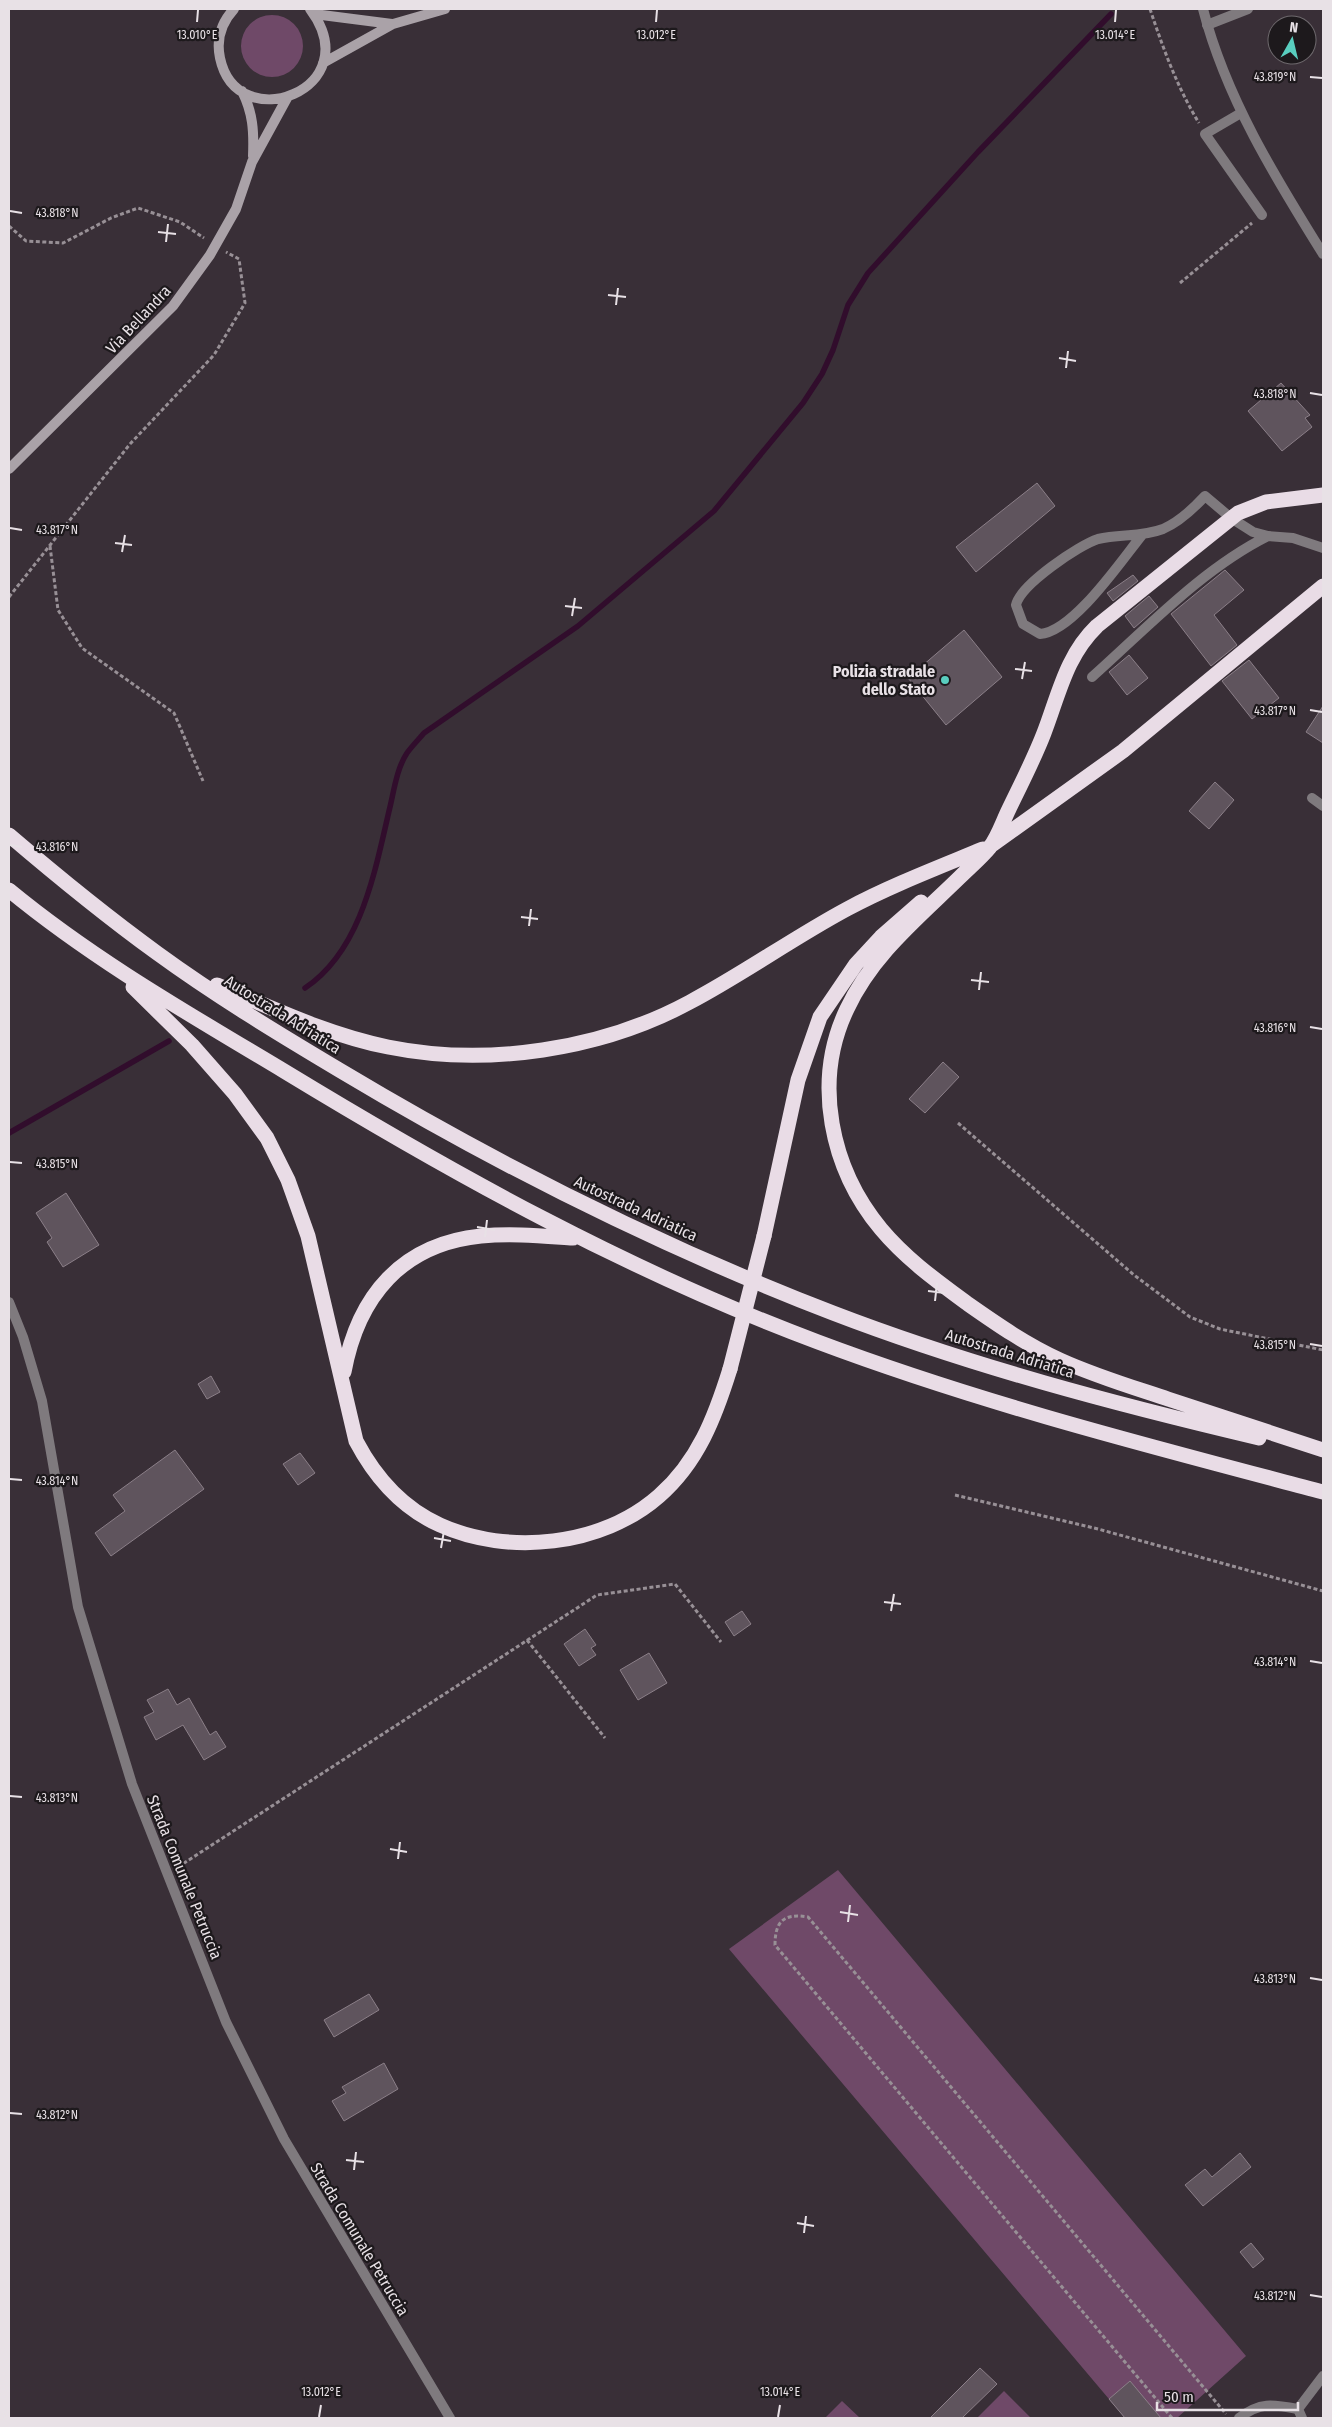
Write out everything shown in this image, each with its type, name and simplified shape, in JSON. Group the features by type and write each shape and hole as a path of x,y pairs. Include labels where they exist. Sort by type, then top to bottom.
{"highway":[{"path":"1323,495 1266,502 1245,509 1231,518 1097,626 1083,641 1065,672 1036,752 991,846 880,956 858,988 842,1019 830,1068 829,1096 834,1135 844,1170 851,1184 875,1222 910,1259 943,1286 1025,1342 1059,1360 1323,1451"},
{"path":"111,966 208,1062 247,1109 266,1138 288,1180 304,1221 343,1378 348,1417 356,1441 377,1476 399,1498 423,1515 454,1531 490,1540 539,1542 570,1538 598,1530 630,1517 658,1498 686,1467 702,1444 716,1413 730,1369 764,1236 798,1080 814,1031 828,1004 856,964 881,937 991,846 1124,752 1323,586"},
{"name":"Autostrada Adriatica","path":"9,835 80,895 179,969 320,1058 474,1148 600,1212 751,1280 862,1323 1019,1374 1168,1416 1323,1451"},
{"path":"179,969 316,1025 387,1047 457,1055 502,1054 555,1048 608,1035 674,1010 847,909 991,846"},
{"path":"9,890 111,966 386,1132 579,1238 684,1288 913,1376 1050,1420 1323,1492"},
{"path":"343,1378 352,1338 368,1303 390,1276 413,1258 443,1244 482,1236 512,1234 579,1238"}],"main road":[{"name":"Via Bellandra","path":"234,9 226,18 220,32 218,49 221,65 230,80 242,91 256,98 271,100 287,98 301,92 312,82 323,63 326,40 320,22 312,11"},
{"path":"323,63 393,24 445,9"},
{"path":"312,11 393,24"},
{"name":"Via Bellandra","path":"242,91 250,107 253,121 252,162"},
{"name":"Via Bellandra","path":"9,469 173,306 210,255 236,209 252,162 287,98"}],"street":[{"path":"1203,9 1222,70 1241,113 1281,187 1323,254"},
{"path":"1207,25 1248,9"},
{"path":"1241,113 1206,134 1262,215"},
{"path":"1142,535 1078,612 1059,628 1040,634 1023,624 1016,605 1020,593 1065,557 1084,545 1099,539 1142,535 1172,524 1205,496 1231,518 1253,532 1268,536 1293,538 1323,548"},
{"path":"1092,677 1183,594 1240,550 1268,536"},
{"path":"1312,798 1323,806"},
{"name":"Strada Comunale Petruccia","path":"9,1302 23,1337 42,1401 78,1607 132,1784 226,2022 284,2139 450,2418"},
{"path":"1239,2418 1254,2407 1276,2404 1300,2414 1323,2376"}],"path":[{"path":"1150,9 1181,90 1206,134"},
{"path":"1180,283 1262,215"},
{"path":"50,546 58,610 82,648 174,713 203,781"},
{"path":"958,1123 1134,1275 1190,1317 1220,1329 1323,1350"},
{"path":"955,1496 1098,1529 1323,1590"},
{"path":"168,1874 597,1595 675,1584 721,1642"},
{"path":"528,1640 605,1738"},
{"path":"1172,2418 775,1945 775,1932 782,1920 795,1914 808,1917 1229,2418"}],"shaded area":[{"path":"272,15 284,18 294,24 300,34 303,46 300,58 294,68 284,74 272,77 260,74 250,68 244,58 241,46 244,34 250,24 260,18"},
{"path":"838,1870 1246,2356 1177,2418 1125,2418 729,1949"},
{"path":"1004,2391 1031,2418 977,2418"},
{"path":"842,2401 860,2418 825,2418"}],"building":[{"path":"1281,383 1310,415 1305,418 1312,427 1282,451 1248,411"},
{"path":"1037,483 1055,506 976,572 956,547"},
{"path":"1225,570 1244,590 1214,615 1237,645 1211,666 1171,614"},
{"path":"1133,575 1138,581 1113,601 1107,593"},
{"path":"1149,596 1158,607 1134,628 1125,616"},
{"path":"964,630 1002,677 946,725 908,678"},
{"path":"1129,655 1148,678 1127,695 1109,672"},
{"path":"1249,660 1279,698 1252,719 1222,681"},
{"path":"1323,706 1323,743 1306,732"},
{"path":"1215,782 1234,800 1209,829 1189,811"},
{"path":"943,1062 959,1077 925,1113 909,1099"},
{"path":"66,1193 99,1245 63,1267 47,1242 52,1238 36,1213"},
{"path":"211,1376 220,1392 207,1399 198,1384"},
{"path":"175,1450 204,1489 111,1556 95,1533 125,1511 113,1495"},
{"path":"300,1453 315,1473 298,1485 283,1464"},
{"path":"742,1611 751,1624 734,1636 725,1622"},
{"path":"585,1629 596,1645 591,1648 596,1655 579,1666 564,1644"},
{"path":"649,1653 667,1683 638,1700 620,1670"},
{"path":"168,1689 177,1705 189,1698 210,1735 216,1731 226,1747 204,1760 183,1725 156,1740 144,1717 154,1712 147,1700"},
{"path":"369,1994 379,2010 334,2037 324,2020"},
{"path":"384,2063 398,2089 344,2121 332,2101 346,2093 342,2087"},
{"path":"1240,2153 1251,2167 1203,2206 1185,2185 1205,2169 1212,2177"},
{"path":"1251,2243 1264,2259 1253,2268 1240,2252"},
{"path":"980,2368 997,2384 962,2418 930,2418"},
{"path":"1130,2381 1161,2418 1125,2418 1109,2399"}],"waterway":[{"path":"305,988 324,972 340,953 353,931 372,882 398,772 411,748 424,733 578,626 714,511 803,403 822,374 833,350 848,305 868,273 978,152 1111,14"},
{"path":"9,1133 169,1041"}],"place":[{"name":"Polizia stradale dello Stato","path":"945,680"}]}
